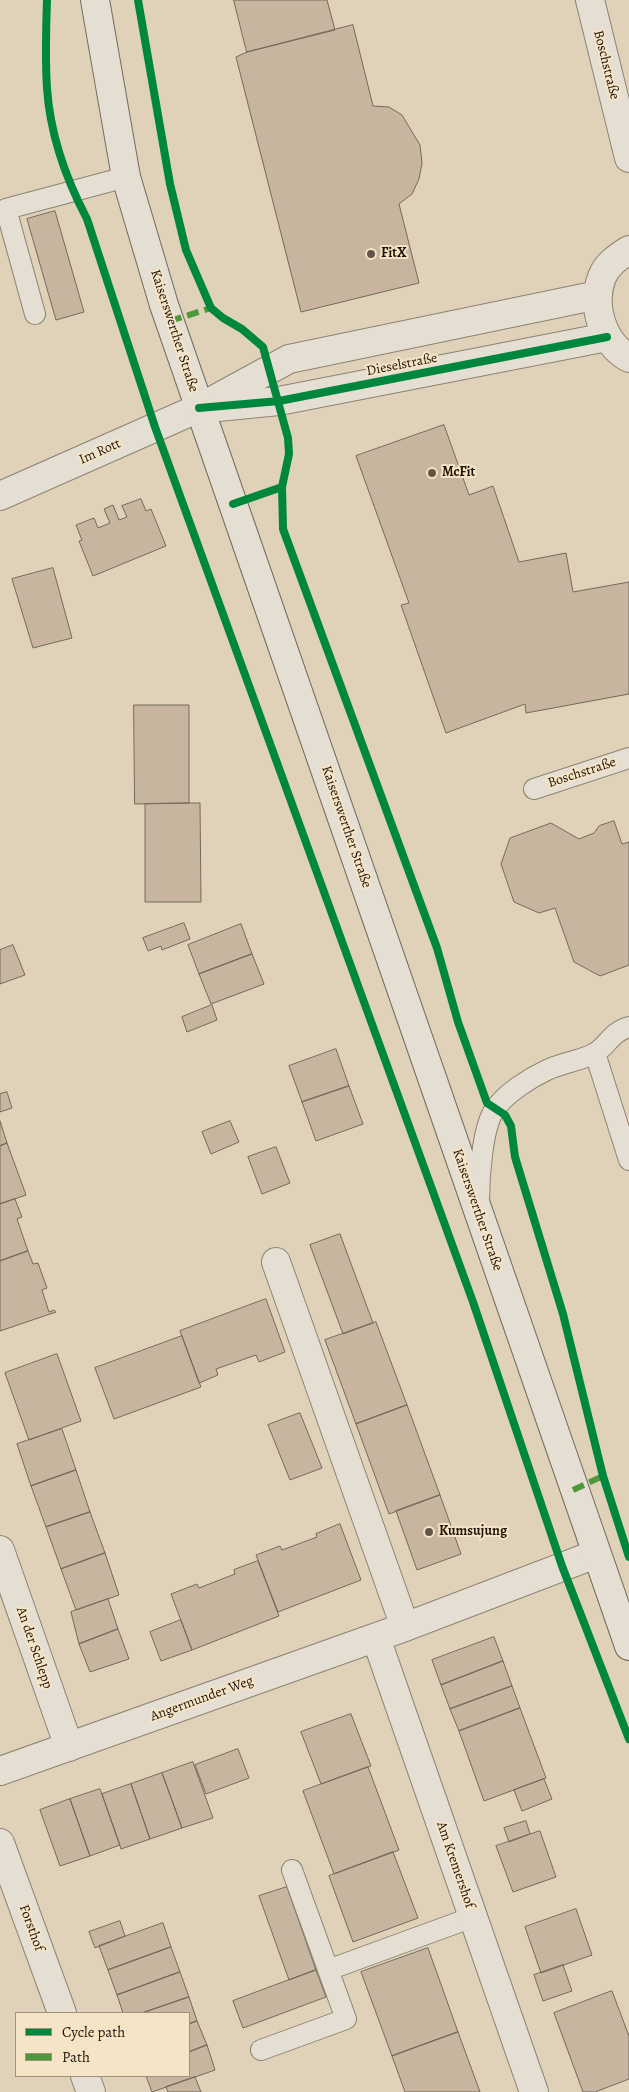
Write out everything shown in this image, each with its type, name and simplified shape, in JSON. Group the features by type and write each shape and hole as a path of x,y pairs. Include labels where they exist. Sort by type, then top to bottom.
{"street":[{"name":"Kaiserswerther Straße","path":"95,0 126,177 164,305 629,1646"},
{"name":"Boschstraße","path":"590,0 629,158"},
{"path":"629,250 614,260 602,276 598,295 599,316 607,337 620,353 629,358"},
{"name":"Dieselstraße","path":"199,408 289,359 598,295"},
{"name":"Dieselstraße","path":"199,408 279,401 607,337"},
{"name":"Im Rott","path":"0,496 199,408"},
{"path":"276,1262 405,1627"},
{"name":"An der Schlepp","path":"0,1550 68,1747"},
{"name":"Angermunder Weg","path":"0,1771 376,1638 596,1554"},
{"name":"Am Kremershof","path":"376,1638 534,2092"},
{"name":"Forsthof","path":"0,1843 62,2012"},
{"path":"85,2077 91,2092"}],"lane":[{"path":"36,314 6,209 126,177"},
{"name":"Boschstraße","path":"534,788 629,758"},
{"path":"479,1214 479,1185 487,1132 495,1108 505,1098 546,1070 595,1053 617,1031 629,1027"},
{"path":"595,1053 629,1160"},
{"path":"261,2050 346,2019 292,1870"},
{"path":"328,1970 473,1917"}],"building":[{"path":"234,0 327,0 335,30 247,52"},
{"path":"353,25 373,106 389,107 402,115 420,145 422,163 419,179 412,194 399,204 419,283 301,312 236,57 247,52"},
{"path":"55,211 84,312 56,320 27,219"},
{"path":"444,425 469,495 493,486 519,562 566,553 573,592 629,582 629,694 526,713 525,704 446,733 401,605 409,603 356,456"},
{"path":"141,499 146,511 151,509 166,546 93,576 79,541 82,540 76,525 94,518 98,528 110,523 104,509 113,505 119,520 127,517 122,506"},
{"path":"53,568 72,638 33,648 12,579"},
{"path":"134,705 189,705 189,803 135,804"},
{"path":"200,803 201,902 145,902 145,804"},
{"path":"614,821 622,844 629,842 629,965 600,976 574,962 555,908 539,913 514,902 501,864 510,838 551,823 579,839 594,833 599,826"},
{"path":"184,923 190,939 162,950 161,946 148,951 143,938"},
{"path":"241,924 252,954 199,974 188,945"},
{"path":"13,945 25,975 0,984 0,950"},
{"path":"252,954 264,984 211,1004 199,974"},
{"path":"212,1005 217,1020 187,1032 182,1017"},
{"path":"336,1049 349,1086 302,1102 289,1066"},
{"path":"349,1086 363,1124 316,1141 302,1102"},
{"path":"7,1092 12,1108 0,1112 0,1094"},
{"path":"0,1121 7,1143 0,1146"},
{"path":"230,1121 239,1142 211,1154 202,1132"},
{"path":"7,1143 26,1195 0,1204 0,1146"},
{"path":"276,1147 290,1183 262,1194 248,1157"},
{"path":"15,1199 22,1217 17,1219 28,1251 0,1261 0,1204"},
{"path":"340,1234 373,1323 343,1334 310,1245"},
{"path":"28,1251 33,1264 38,1263 47,1288 42,1290 49,1312 54,1310 56,1312 0,1331 0,1261"},
{"path":"266,1299 285,1352 259,1362 256,1355 216,1369 218,1375 199,1383 180,1331"},
{"path":"376,1322 407,1405 356,1424 325,1340"},
{"path":"182,1336 201,1387 114,1419 95,1368"},
{"path":"57,1354 81,1421 29,1440 5,1373"},
{"path":"407,1405 440,1495 389,1514 356,1424"},
{"path":"300,1413 322,1468 290,1480 268,1425"},
{"path":"62,1429 76,1470 31,1486 17,1444"},
{"path":"76,1470 90,1512 46,1527 31,1486"},
{"name":"Kumsujung","path":"440,1495 461,1554 417,1570 396,1511"},
{"path":"90,1512 105,1553 61,1569 46,1527"},
{"path":"340,1524 361,1580 278,1612 256,1555 280,1546 282,1550 317,1537 316,1534"},
{"path":"105,1553 119,1595 76,1610 61,1569"},
{"path":"258,1561 279,1616 192,1650 171,1594 197,1584 199,1588 235,1574 234,1570"},
{"path":"108,1599 118,1629 79,1644 71,1612"},
{"path":"181,1620 192,1650 161,1661 150,1632"},
{"path":"118,1629 129,1659 90,1672 79,1644"},
{"path":"494,1637 503,1661 441,1685 432,1660"},
{"path":"503,1661 512,1686 450,1709 441,1685"},
{"path":"512,1686 520,1708 459,1731 450,1709"},
{"path":"520,1708 546,1778 484,1801 459,1731"},
{"path":"351,1714 371,1766 321,1784 301,1732"},
{"path":"238,1749 249,1778 206,1794 195,1765"},
{"path":"193,1762 213,1818 182,1828 162,1773"},
{"path":"368,1767 399,1850 334,1874 303,1791"},
{"path":"162,1773 182,1828 150,1839 131,1784"},
{"path":"544,1779 552,1799 522,1811 514,1790"},
{"path":"131,1784 150,1839 121,1849 102,1794"},
{"path":"100,1789 120,1845 90,1856 70,1799"},
{"path":"70,1799 90,1856 60,1866 40,1810"},
{"path":"526,1821 530,1834 509,1842 504,1828"},
{"path":"540,1831 556,1877 513,1892 496,1846"},
{"path":"393,1852 418,1918 353,1942 329,1876"},
{"path":"287,1887 316,1970 289,1980 259,1896"},
{"path":"576,1909 592,1955 541,1973 525,1927"},
{"path":"120,1921 125,1936 95,1948 89,1932"},
{"path":"163,1923 171,1947 108,1970 99,1946"},
{"path":"171,1947 180,1972 117,1995 108,1970"},
{"path":"428,1948 458,2032 392,2056 361,1972"},
{"path":"563,1965 572,1991 543,2001 534,1975"},
{"path":"316,1970 326,1997 243,2028 233,2001"},
{"path":"180,1972 189,1997 145,2012 123,2012 117,1995"},
{"path":"612,1991 629,2036 629,2079 595,2092 583,2092 554,2013"},
{"path":"189,1997 197,2021 190,2024 190,2012 145,2012"},
{"path":"197,2021 207,2045 190,2052 190,2024"},
{"path":"458,2032 480,2092 405,2092 392,2056"},
{"path":"207,2045 215,2070 152,2092 146,2077 190,2077 190,2052"},
{"path":"195,2077 201,2092 168,2092 166,2087"}],"marked path":[{"path":"170,321 211,308 214,310"},
{"path":"573,1490 603,1476"}],"cycle path":[{"path":"47,0 47,88 55,139 60,156 72,188 87,219 155,427 473,1302 562,1566 629,1739"},
{"path":"138,0 170,184 186,250 211,308 223,318 242,329 263,347 288,438 289,454 282,487 233,504"},
{"path":"199,408 279,401 607,337"},
{"path":"282,487 283,529 437,948 458,1022 487,1103 505,1115 511,1126 515,1157 563,1314 603,1476 629,1557"}],"place":[{"name":"FitX","path":"371,254"},
{"name":"McFit","path":"432,473"},
{"name":"Kumsujung","path":"429,1532"}]}
